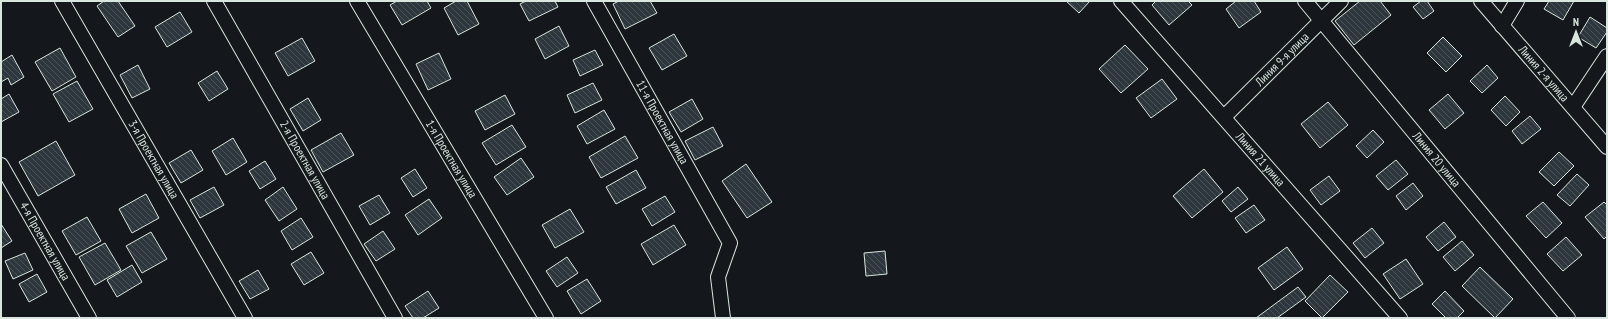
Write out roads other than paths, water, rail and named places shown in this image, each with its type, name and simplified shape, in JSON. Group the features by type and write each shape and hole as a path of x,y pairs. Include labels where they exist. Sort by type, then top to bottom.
{"street":[{"name":"3-я Проектная улица","path":"62,1 245,318"},
{"name":"2-я Проектная улица","path":"214,1 395,318"},
{"name":"1-я Проектная улица","path":"356,1 546,318"},
{"name":"11-я Проектная улица","path":"594,1 730,244 718,276 723,318"},
{"name":"Линия 21 улица","path":"1121,1 1400,318"},
{"name":"Линия 20 улица","path":"1305,1 1568,318"},
{"name":"Линия 9-я улица","path":"1224,117 1341,1"},
{"name":"Линия 2-я улица","path":"1481,1 1607,147"},
{"path":"1502,26 1517,1"},
{"path":"1573,107 1607,56"},
{"name":"4-я Проектная улица","path":"1,164 89,318"}]}
